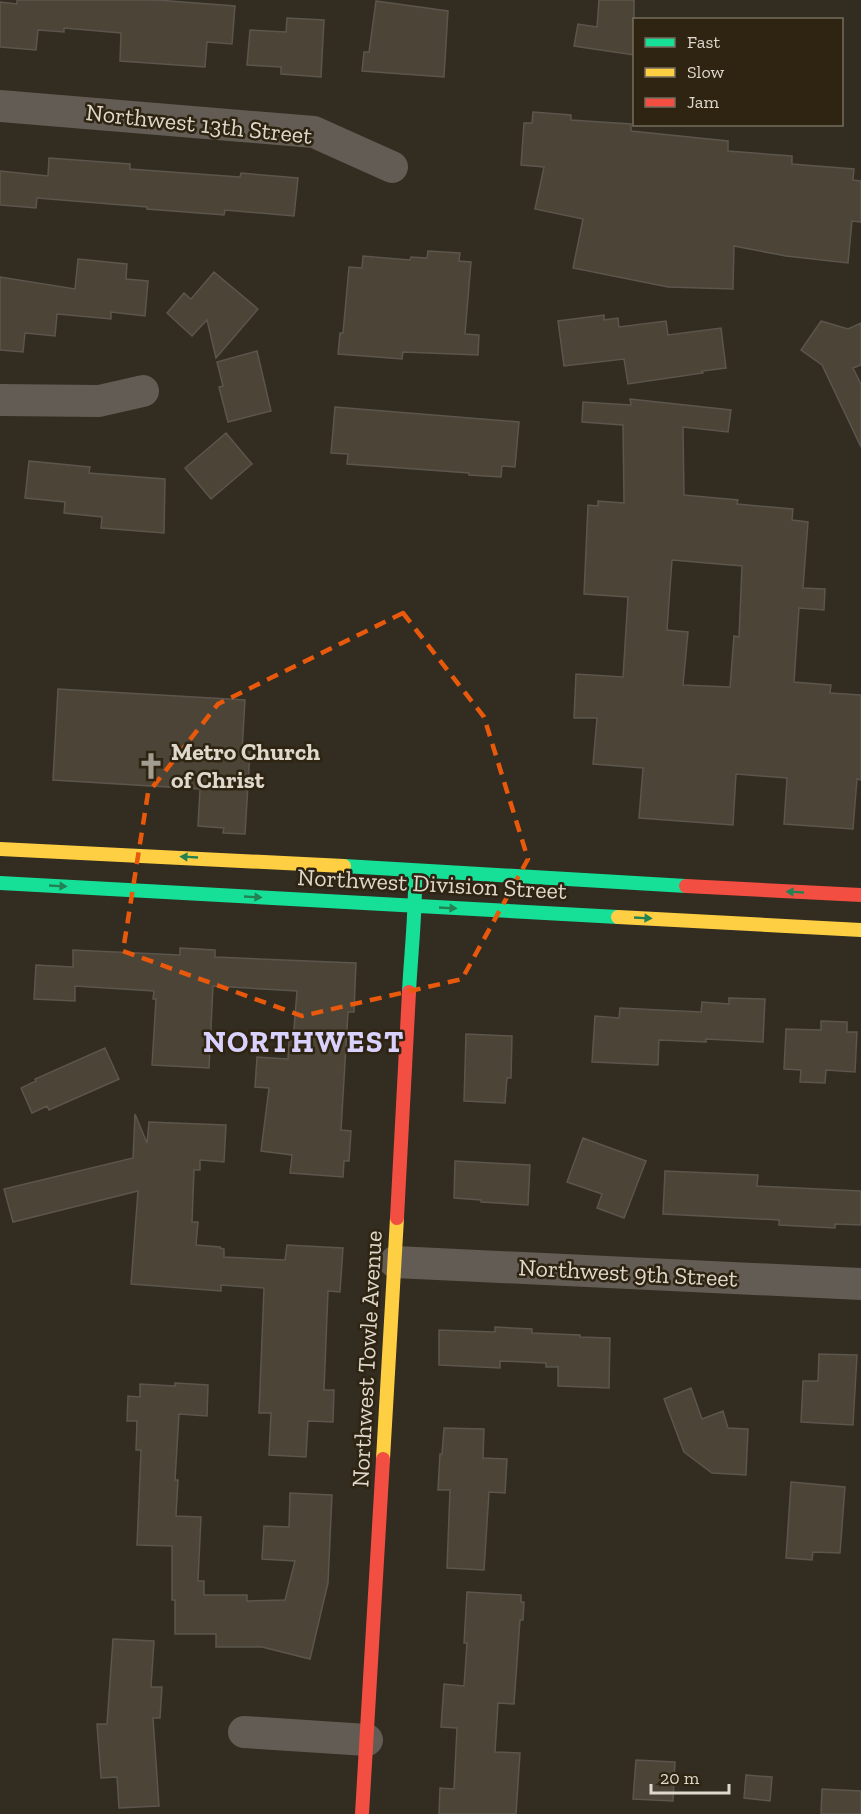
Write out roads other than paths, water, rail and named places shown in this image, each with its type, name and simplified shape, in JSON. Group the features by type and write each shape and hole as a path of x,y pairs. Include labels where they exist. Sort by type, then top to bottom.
{"main road":[{"name":"Northwest Division Street","path":"0,849 263,861 861,895"},
{"name":"Northwest Towle Avenue","path":"362,1814 411,947 416,906 415,871"},
{"name":"Northwest Division Street","path":"0,883 861,930"}],"street":[{"name":"Northwest 13th Street","path":"0,106 314,132 392,167"},
{"path":"0,400 99,401 143,391"},
{"name":"Northwest 9th Street","path":"395,1262 861,1284"},
{"path":"244,1732 367,1740"}],"place":[{"name":"Metro Church of Christ","path":"151,766"}],"district":[{"name":"NORTHWEST","path":"304,1042"}]}
